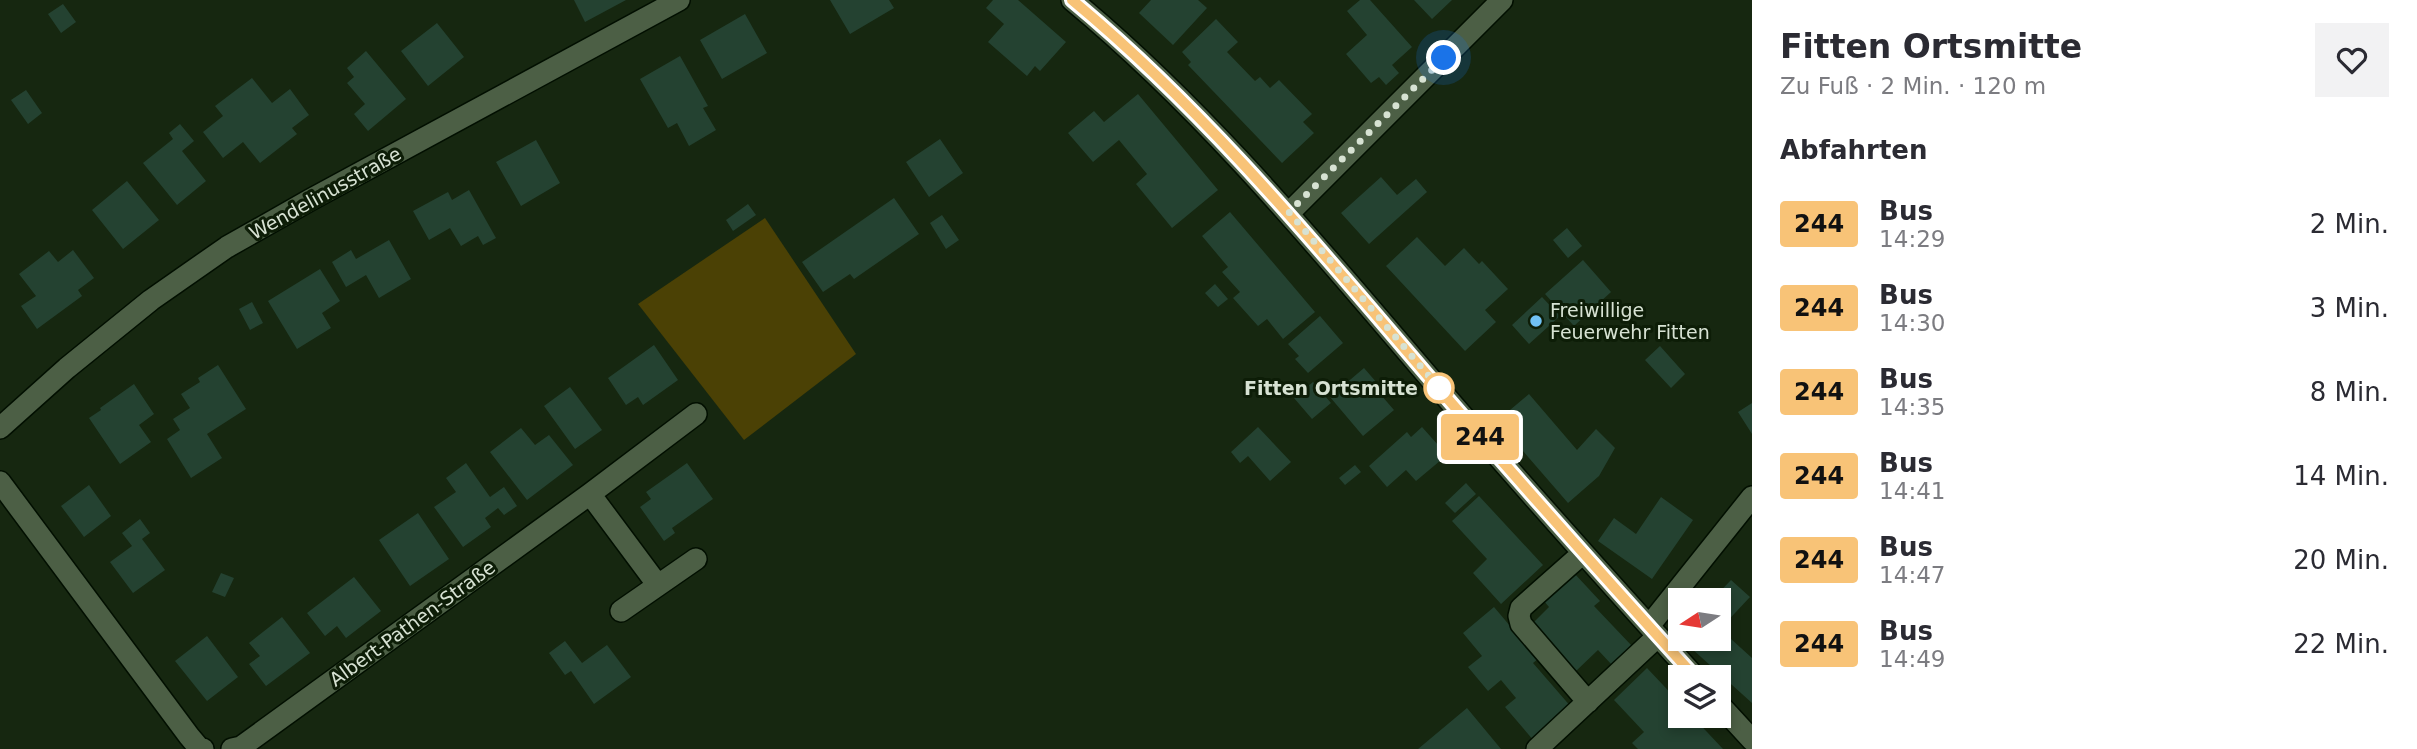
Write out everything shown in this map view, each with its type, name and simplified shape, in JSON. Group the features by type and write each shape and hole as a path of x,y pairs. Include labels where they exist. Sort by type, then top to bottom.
{"street":[{"name":"Wendelinusstraße","path":"0,428 67,368 151,300 227,247 679,0"},
{"path":"1072,0 1114,34 1199,117 1289,212 1533,498 1684,665"},
{"path":"1289,212 1502,0"},
{"name":"Albert-Pathen-Straße","path":"232,749 241,747 696,414"},
{"path":"0,482 189,736 203,749"},
{"path":"590,494 657,584"},
{"path":"1537,749 1588,702 1653,631 1752,497"},
{"path":"1583,553 1521,608 1519,616 1521,624 1588,702"},
{"path":"621,611 696,559"},
{"path":"1731,717 1752,740"}],"shaded area":[{"path":"765,218 856,354 744,440 638,304"}],"building":[{"path":"574,0 626,0 585,22"},
{"path":"830,0 889,0 894,8 850,34"},
{"path":"993,0 1018,0 1066,42 1040,71 1035,66 1027,76 988,42 1004,24 986,8"},
{"path":"1151,0 1198,0 1207,8 1173,45 1139,13"},
{"path":"1360,0 1370,0 1412,47 1392,65 1399,73 1386,85 1379,77 1371,83 1346,54 1367,35 1347,11"},
{"path":"1414,0 1452,0 1432,19"},
{"path":"63,4 76,22 61,33 48,14"},
{"path":"745,14 767,53 722,79 700,40"},
{"path":"1216,19 1238,42 1227,52 1255,81 1260,77 1270,88 1279,80 1312,114 1303,122 1314,133 1282,163 1188,65 1191,62 1182,52"},
{"path":"437,23 464,57 428,86 401,51"},
{"path":"366,51 406,99 368,131 354,114 365,104 347,83 354,77 347,68"},
{"path":"680,56 708,106 703,108 716,130 689,146 677,123 668,128 640,79"},
{"path":"252,78 272,103 290,89 309,115 292,128 297,134 260,163 243,142 223,158 203,132 223,116 215,106"},
{"path":"26,90 42,113 28,124 11,100"},
{"path":"1138,94 1218,190 1172,228 1136,184 1147,174 1119,140 1093,162 1068,133 1094,111 1104,122"},
{"path":"180,124 194,141 182,151 206,181 177,205 143,163 173,139 169,133"},
{"path":"940,139 963,173 929,197 906,162"},
{"path":"536,140 560,183 521,206 496,162"},
{"path":"1381,177 1397,195 1416,179 1427,192 1369,244 1341,213"},
{"path":"127,181 159,220 123,249 92,210"},
{"path":"469,190 496,238 483,245 478,236 461,246 450,228 429,240 413,211 448,192 452,200"},
{"path":"894,198 919,234 854,279 850,274 823,292 802,262"},
{"path":"748,204 756,215 733,231 726,220"},
{"path":"1230,212 1315,312 1283,339 1267,319 1258,326 1233,298 1240,292 1222,272 1228,267 1202,236"},
{"path":"942,215 959,240 946,249 930,223"},
{"path":"1567,228 1582,246 1568,258 1553,240"},
{"path":"1417,237 1445,266 1464,248 1479,264 1482,261 1508,289 1485,310 1496,322 1465,351 1386,266"},
{"path":"389,240 411,279 379,298 366,275 346,287 332,262 351,250 356,259"},
{"path":"73,250 94,278 78,290 82,296 37,329 21,306 36,296 19,274 49,251 58,262"},
{"path":"1583,260 1611,292 1574,326 1545,294"},
{"path":"320,269 340,301 322,313 331,328 297,349 268,301"},
{"path":"1215,284 1228,299 1218,307 1205,293"},
{"name":"Freiwillige Feuerwehr Fitten","path":"1542,297 1560,316 1529,344 1512,325"},
{"path":"252,302 263,323 250,330 239,309"},
{"path":"1320,316 1343,343 1308,373 1295,359 1299,356 1288,344"},
{"path":"654,345 678,380 643,405 638,397 626,405 608,378"},
{"path":"1660,346 1685,374 1671,388 1645,360"},
{"path":"218,365 246,409 207,434 222,458 191,478 167,439 180,430 173,419 190,408 181,394 200,382 198,378"},
{"path":"1364,368 1384,391 1381,395 1394,410 1363,436 1330,397"},
{"path":"1313,382 1331,403 1312,419 1294,398"},
{"path":"134,384 154,414 139,425 151,442 120,464 89,418"},
{"path":"570,387 602,430 575,449 544,406"},
{"path":"1529,394 1577,450 1596,429 1615,448 1599,476 1568,503 1497,421"},
{"path":"1752,403 1752,434 1738,412"},
{"path":"1258,427 1291,462 1270,481 1248,456 1240,463 1231,452"},
{"path":"1422,427 1447,455 1416,481 1406,470 1387,487 1369,466 1407,432 1411,437"},
{"path":"521,428 535,445 549,435 573,465 527,500 490,452"},
{"path":"466,463 490,497 504,487 517,506 504,515 498,508 485,518 491,527 463,547 434,507 456,492 446,478"},
{"path":"687,463 713,499 672,528 675,533 664,541 640,507 651,499 646,492"},
{"path":"1355,465 1361,472 1345,485 1339,478"},
{"path":"1466,483 1476,494 1455,513 1445,503"},
{"path":"89,485 111,516 84,537 61,506"},
{"path":"1479,496 1543,565 1501,604 1473,573 1487,559 1452,521"},
{"path":"1661,497 1693,520 1652,579 1598,541 1614,518 1636,534"},
{"path":"418,513 449,559 410,586 379,540"},
{"path":"140,519 150,533 142,539 165,570 133,593 110,562 132,546 122,533"},
{"path":"221,573 234,578 225,597 212,592"},
{"path":"1574,573 1600,601 1594,606 1632,646 1612,665 1598,650 1576,671 1532,624 1549,607 1544,601"},
{"path":"354,577 381,611 346,638 337,626 325,636 307,613"},
{"path":"1731,580 1750,597 1731,617 1731,588 1723,588"},
{"path":"1494,607 1538,659 1533,663 1572,708 1534,741 1505,707 1516,698 1501,680 1488,691 1468,667 1482,656 1463,633"},
{"path":"282,617 310,653 266,686 249,664 260,656 249,643"},
{"path":"207,636 238,677 207,701 175,661"},
{"path":"1731,639 1752,658 1752,703 1731,684 1731,665 1710,665 1694,651 1731,651"},
{"path":"565,641 582,663 607,645 631,677 594,704 571,671 565,675 549,653"},
{"path":"1647,668 1668,690 1668,728 1703,728 1723,749 1638,749 1632,743 1644,732 1614,700"},
{"path":"1467,708 1501,749 1418,749"}],"bus line":[{"name":"244","path":"1072,0 1114,34 1199,117 1289,212 1533,498 1684,665"}],"place":[{"name":"Freiwillige Feuerwehr Fitten","path":"1536,321"},
{"name":"Fitten Ortsmitte","path":"1439,388"}],"route":[{"path":"1439,388 1446,396 1289,212 1444,58"}]}
